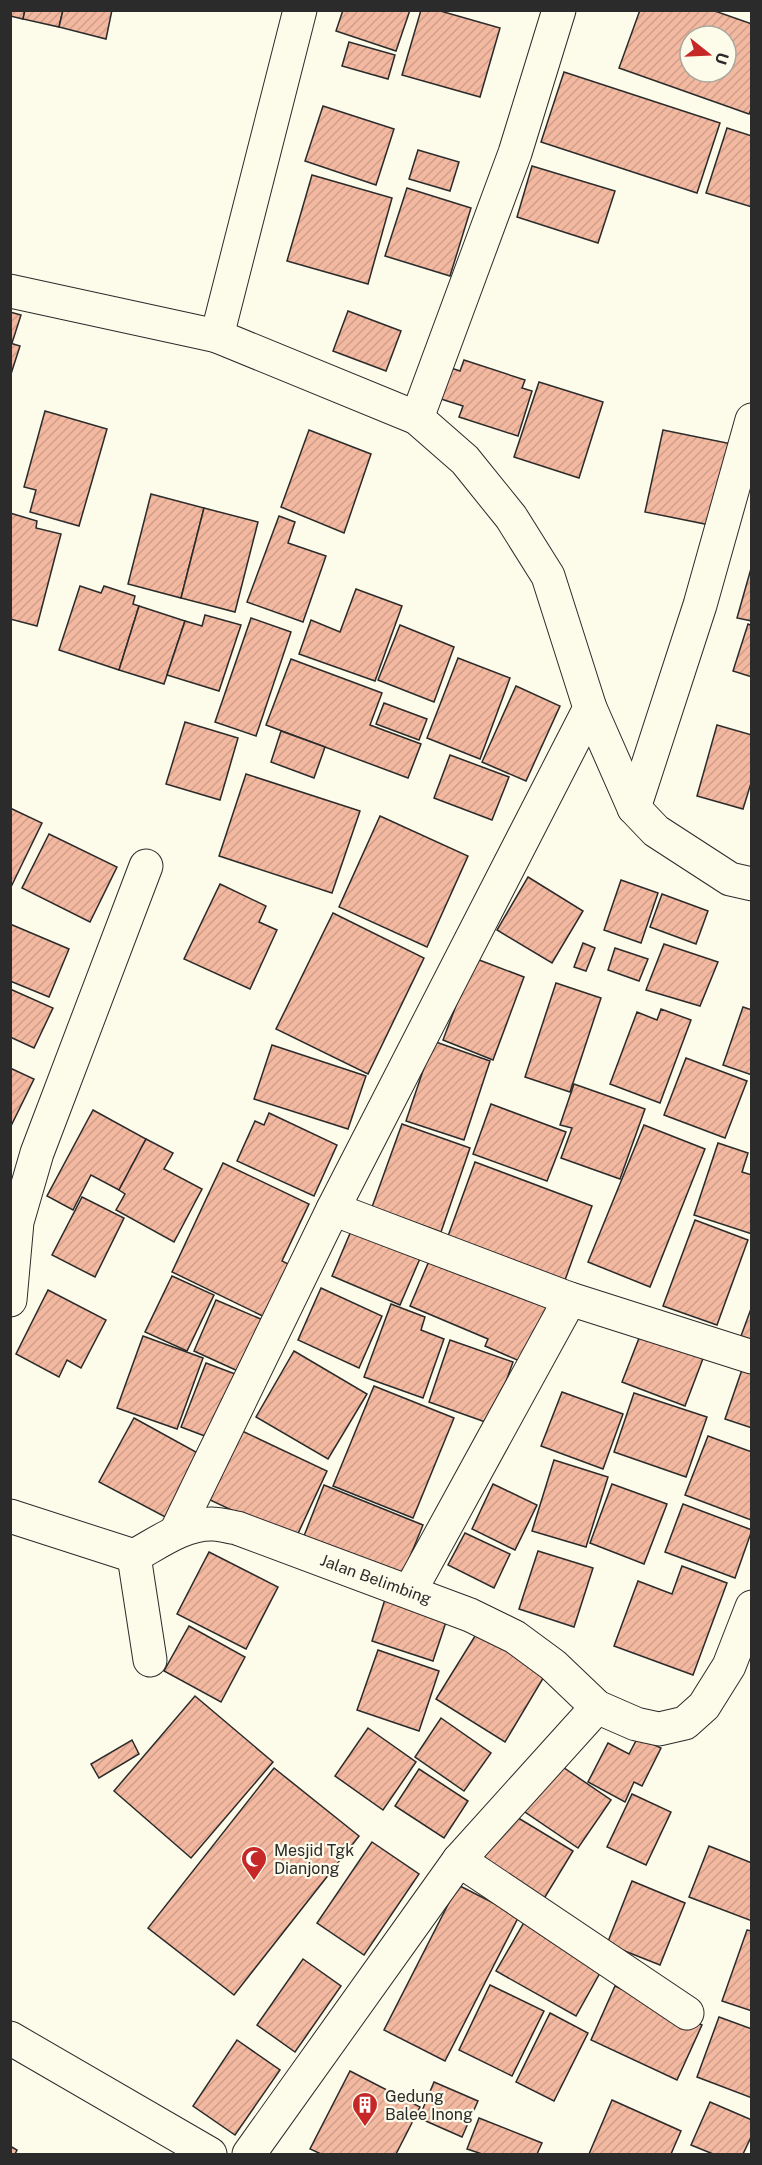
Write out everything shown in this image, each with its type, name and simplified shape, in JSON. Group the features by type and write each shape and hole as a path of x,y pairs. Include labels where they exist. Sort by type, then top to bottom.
{"street":[{"path":"217,336 300,10"},
{"path":"417,418 515,153 559,10"},
{"path":"10,291 217,336 417,418 471,468 511,517 548,576 590,708 634,808 656,831 730,879 752,884"},
{"path":"634,808 700,605 752,420"},
{"path":"176,1532 333,1209 590,708"},
{"path":"10,1300 17,1222 37,1153 146,866"},
{"path":"333,1209 570,1299 752,1357"},
{"path":"410,1591 570,1299"},
{"path":"10,1516 134,1557 150,1660"},
{"name":"Jalan Belimbing","path":"134,1557 176,1532 198,1525 213,1524 237,1528 410,1591 470,1615 515,1637 553,1665 597,1707"},
{"path":"249,2154 459,1860 597,1707 636,1724 659,1729 685,1723 704,1706 729,1666 752,1607"},
{"path":"459,1860 687,2013"},
{"path":"10,2038 210,2154"}],"building":[{"path":"10,10 25,10 23,19 10,16"},
{"path":"25,10 63,10 59,27 23,19"},
{"path":"63,10 112,10 106,39 59,27"},
{"path":"343,10 410,10 396,51 336,31"},
{"path":"421,10 437,10 500,28 480,97 402,75"},
{"path":"640,10 712,10 752,24 752,107 749,114 619,68"},
{"path":"349,42 395,55 388,79 342,66"},
{"path":"564,72 720,123 697,193 541,142"},
{"path":"323,106 394,129 376,185 305,161"},
{"path":"727,128 752,136 752,207 706,193"},
{"path":"418,150 459,162 450,191 409,179"},
{"path":"532,166 615,191 598,243 517,217"},
{"path":"312,175 392,198 368,284 287,261"},
{"path":"407,188 471,208 450,276 385,256"},
{"path":"348,311 401,331 386,371 333,351"},
{"path":"10,312 21,315 12,343 10,343"},
{"path":"10,343 20,346 10,377"},
{"path":"464,360 525,380 522,388 532,391 518,436 459,417 463,406 441,399 451,368 460,371"},
{"path":"539,382 603,402 579,478 514,457"},
{"path":"45,411 107,429 79,526 30,512 36,490 24,487"},
{"path":"309,430 371,454 344,533 281,507"},
{"path":"663,430 732,444 715,526 645,512"},
{"path":"151,494 204,508 181,598 128,584"},
{"path":"204,508 258,522 235,612 181,598"},
{"path":"10,513 37,521 36,528 61,534 37,626 10,619"},
{"path":"279,516 295,522 288,543 326,556 303,622 247,602"},
{"path":"752,565 752,621 737,618"},
{"path":"80,586 101,593 104,586 135,596 133,604 139,606 119,670 59,650"},
{"path":"356,589 402,606 375,681 299,654 311,620 340,632"},
{"path":"139,606 185,621 164,684 119,670"},
{"path":"205,615 241,625 219,691 167,675 185,621 202,626"},
{"path":"251,618 291,632 256,736 215,722"},
{"path":"748,624 752,626 752,677 733,671"},
{"path":"400,625 454,647 434,702 378,680"},
{"path":"458,658 510,678 480,759 427,738"},
{"path":"291,659 382,693 370,725 421,744 408,778 266,725"},
{"path":"516,686 560,706 526,781 482,762"},
{"path":"384,703 427,719 419,740 376,724"},
{"path":"185,722 238,738 220,800 166,784"},
{"path":"717,725 752,735 752,780 743,809 697,796"},
{"path":"281,731 325,747 314,778 271,762"},
{"path":"450,755 509,777 492,820 434,798"},
{"path":"246,774 360,811 332,893 219,856"},
{"path":"10,808 42,823 10,889"},
{"path":"380,816 468,856 427,947 339,907"},
{"path":"49,834 117,867 90,922 22,888"},
{"path":"528,877 583,911 552,963 497,930"},
{"path":"621,880 658,893 641,943 604,930"},
{"path":"220,884 266,906 259,922 277,930 250,989 184,959"},
{"path":"662,894 708,911 696,944 650,927"},
{"path":"333,913 424,958 368,1074 276,1029"},
{"path":"10,924 69,949 49,997 10,981"},
{"path":"583,943 595,948 586,971 574,967"},
{"path":"664,944 718,962 700,1006 646,990"},
{"path":"615,948 648,959 639,981 608,970"},
{"path":"474,958 524,977 493,1060 443,1040"},
{"path":"556,983 601,998 570,1092 525,1077"},
{"path":"10,989 53,1008 34,1048 10,1037"},
{"path":"743,1007 752,1010 752,1075 723,1065"},
{"path":"661,1009 691,1020 660,1103 610,1084 637,1012 657,1020"},
{"path":"433,1041 490,1061 464,1140 406,1121"},
{"path":"272,1045 366,1076 348,1129 254,1099"},
{"path":"686,1058 747,1081 725,1138 664,1115"},
{"path":"10,1068 34,1079 10,1128"},
{"path":"574,1084 645,1109 620,1179 561,1158 572,1128 560,1125"},
{"path":"491,1104 566,1132 547,1181 473,1154"},
{"path":"93,1110 146,1139 119,1190 91,1175 73,1210 47,1196"},
{"path":"269,1113 337,1145 314,1196 237,1161 255,1121 264,1125"},
{"path":"402,1124 470,1148 441,1232 372,1207"},
{"path":"644,1125 705,1149 650,1287 588,1262"},
{"path":"146,1139 173,1153 164,1169 202,1189 174,1242 116,1210 125,1194 119,1190"},
{"path":"718,1143 748,1153 742,1172 752,1175 752,1234 694,1215"},
{"path":"475,1162 592,1206 565,1280 448,1236"},
{"path":"223,1163 309,1204 282,1261 300,1270 275,1322 172,1272"},
{"path":"82,1197 124,1218 95,1277 52,1255"},
{"path":"695,1220 748,1240 717,1325 663,1306"},
{"path":"354,1224 422,1254 400,1305 332,1276"},
{"path":"432,1254 549,1304 524,1363 485,1346 488,1339 410,1306"},
{"path":"172,1276 214,1295 187,1351 145,1332"},
{"path":"321,1288 382,1316 359,1368 298,1340"},
{"path":"48,1290 106,1320 81,1368 67,1360 59,1377 16,1354"},
{"path":"216,1300 263,1320 240,1372 194,1351"},
{"path":"391,1304 425,1317 421,1330 444,1339 423,1398 364,1377"},
{"path":"752,1306 752,1340 741,1336"},
{"path":"641,1333 704,1356 685,1406 622,1382"},
{"path":"143,1336 203,1358 177,1429 117,1408"},
{"path":"450,1340 513,1362 491,1424 429,1402"},
{"path":"294,1351 367,1394 328,1459 256,1417"},
{"path":"745,1361 752,1363 752,1428 725,1419"},
{"path":"206,1363 243,1377 218,1441 181,1427"},
{"path":"374,1386 454,1418 413,1518 333,1486"},
{"path":"562,1392 623,1414 603,1469 541,1446"},
{"path":"634,1393 707,1417 686,1477 614,1452"},
{"path":"134,1418 205,1457 171,1520 99,1482"},
{"path":"240,1430 327,1471 295,1540 208,1499"},
{"path":"708,1436 752,1452 751,1520 685,1495"},
{"path":"554,1460 608,1477 586,1547 532,1531"},
{"path":"493,1484 537,1505 515,1550 472,1529"},
{"path":"612,1484 667,1504 644,1564 590,1543"},
{"path":"324,1485 423,1525 400,1581 302,1541"},
{"path":"683,1504 752,1530 735,1578 665,1552"},
{"path":"465,1533 510,1554 494,1588 448,1565"},
{"path":"538,1551 593,1568 574,1627 519,1609"},
{"path":"209,1552 278,1587 246,1649 177,1614"},
{"path":"682,1566 727,1583 693,1675 614,1646 638,1581 672,1594"},
{"path":"386,1596 448,1616 433,1661 372,1641"},
{"path":"189,1626 245,1657 221,1702 164,1671"},
{"path":"480,1628 548,1670 505,1742 436,1699"},
{"path":"378,1650 439,1671 419,1731 357,1710"},
{"path":"195,1696 273,1762 191,1858 114,1791"},
{"path":"441,1718 491,1753 464,1791 415,1757"},
{"path":"368,1728 416,1762 383,1810 335,1776"},
{"path":"638,1737 661,1748 642,1786 634,1782 625,1802 588,1782 608,1743 629,1754"},
{"path":"132,1740 139,1754 99,1778 91,1764"},
{"path":"554,1761 611,1800 578,1848 522,1810"},
{"name":"Mesjid Tgk Dianjong","path":"274,1768 359,1836 234,1995 148,1928"},
{"path":"419,1769 468,1801 444,1838 395,1806"},
{"path":"632,1794 671,1812 646,1865 607,1847"},
{"path":"510,1813 573,1851 542,1902 480,1863"},
{"path":"372,1842 419,1874 364,1955 317,1923"},
{"path":"709,1846 752,1863 752,1921 689,1897"},
{"path":"632,1881 685,1903 660,1965 607,1944"},
{"path":"458,1885 519,1916 445,2061 384,2030"},
{"path":"526,1919 605,1964 576,2016 496,1971"},
{"path":"747,1930 752,1931 752,2011 722,2001"},
{"path":"303,1959 341,1986 295,2052 257,2025"},
{"path":"490,1985 544,2011 512,2076 459,2050"},
{"path":"615,1986 702,2025 677,2080 591,2040"},
{"path":"550,2013 588,2033 554,2101 516,2082"},
{"path":"719,2017 752,2029 752,2098 697,2077"},
{"path":"237,2040 280,2070 235,2135 193,2106"},
{"name":"Gedung Balee Inong","path":"350,2071 420,2107 396,2154 321,2154 310,2149"},
{"path":"434,2082 478,2101 462,2137 419,2118"},
{"path":"612,2100 681,2131 671,2154 589,2154"},
{"path":"710,2102 752,2120 752,2135 743,2154 713,2154 691,2145"},
{"path":"479,2118 542,2143 537,2154 482,2154 467,2149"},
{"path":"10,2146 17,2150 15,2154 10,2154"}],"place":[{"name":"Mesjid Tgk Dianjong","path":"254,1882"},
{"name":"Gedung Balee Inong","path":"365,2128"}]}
